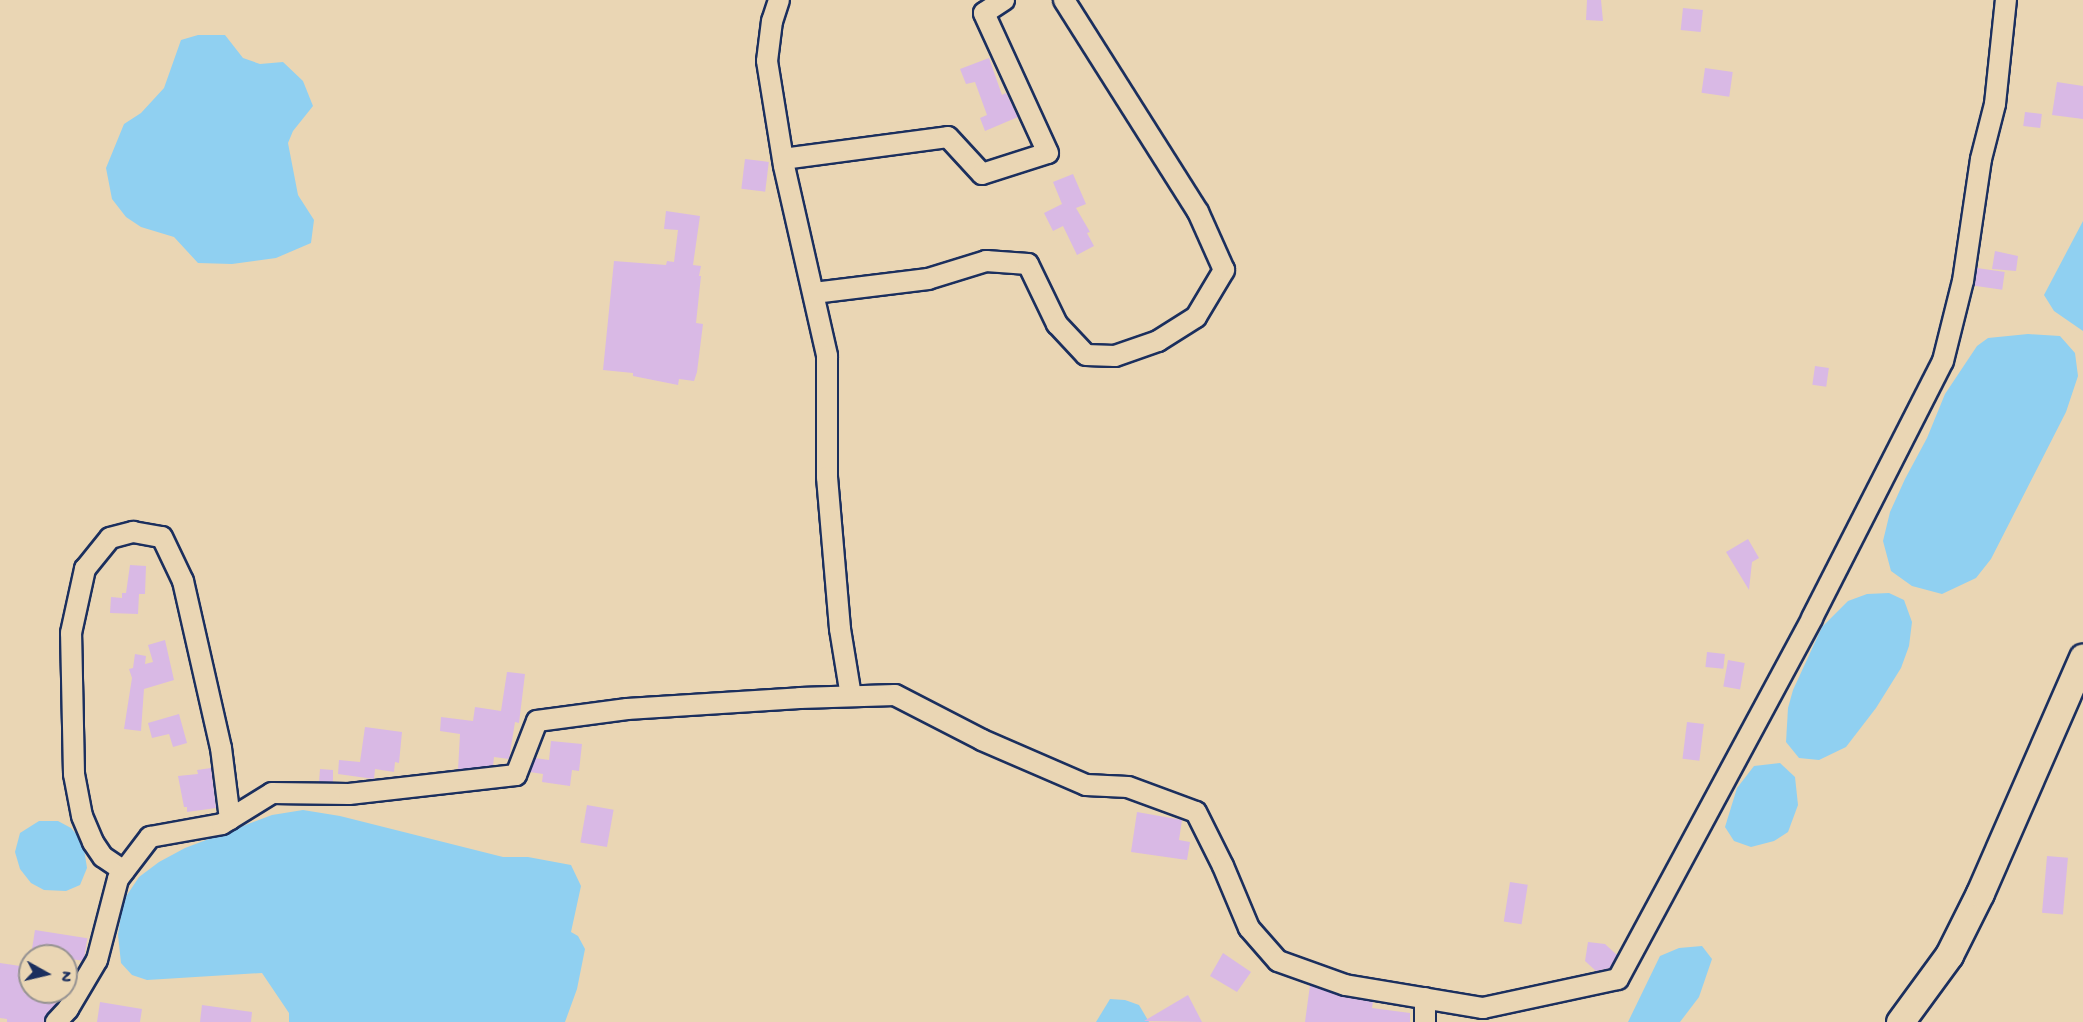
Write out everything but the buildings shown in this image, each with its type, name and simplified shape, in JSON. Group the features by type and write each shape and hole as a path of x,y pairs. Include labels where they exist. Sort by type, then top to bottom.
{"street":[{"path":"779,0 772,21 767,61 783,159 826,356 827,477 840,629 851,696"},
{"path":"783,159 948,136 982,174 1048,153 984,14 1004,0"},
{"path":"813,293 928,279 986,261 1028,264 1057,324 1086,355 1115,356 1158,341 1196,317 1224,270 1198,212 1064,0"},
{"path":"56,1022 68,1009 97,960 118,879 150,837 222,824 272,793 349,794 516,775 537,722 627,709 851,696 895,695 982,740 1086,785 1128,787 1196,812 1224,866 1249,928 1278,961 1345,985 1483,1008 1618,979 1812,618 1943,362 1963,281 1981,159 1995,104 2006,0"},
{"path":"124,872 103,857 93,842 82,816 74,774 71,633 85,569 110,538 133,532 162,537 183,580 220,748 230,819"},
{"path":"1900,1022 1949,956 1980,893 2083,657"},
{"path":"1425,999 1425,1022"}],"water":[{"path":"198,35 225,35 243,58 260,64 283,62 303,81 313,106 293,131 288,143 298,195 314,220 311,243 276,258 232,264 198,263 174,237 141,227 126,217 112,199 106,168 124,124 141,113 164,88 181,40"},
{"path":"2083,221 2083,331 2054,311 2044,295"},
{"path":"2028,334 2060,336 2075,353 2078,376 2066,412 1991,559 1976,578 1942,594 1912,586 1891,571 1883,541 1890,512 1905,479 1927,438 1945,394 1977,346 1988,338"},
{"path":"1889,593 1904,600 1912,622 1909,646 1901,668 1876,708 1846,747 1819,760 1799,758 1786,742 1788,708 1793,690 1822,627 1848,601 1867,594"},
{"path":"1780,763 1795,777 1798,805 1788,832 1774,841 1751,847 1734,841 1725,827 1737,788 1754,766"},
{"path":"303,810 340,816 503,857 528,857 571,865 581,886 571,932 578,936 585,949 577,989 565,1022 289,1022 289,1013 262,973 147,980 132,975 121,963 118,935 123,901 139,877 159,862 185,848 272,815"},
{"path":"39,821 58,821 71,828 83,842 87,868 80,885 66,891 44,890 31,883 20,869 15,852 20,833"},
{"path":"1702,946 1712,959 1699,997 1680,1022 1628,1022 1660,956 1679,948"},
{"path":"1110,999 1125,1000 1139,1005 1149,1022 1096,1022"}]}
